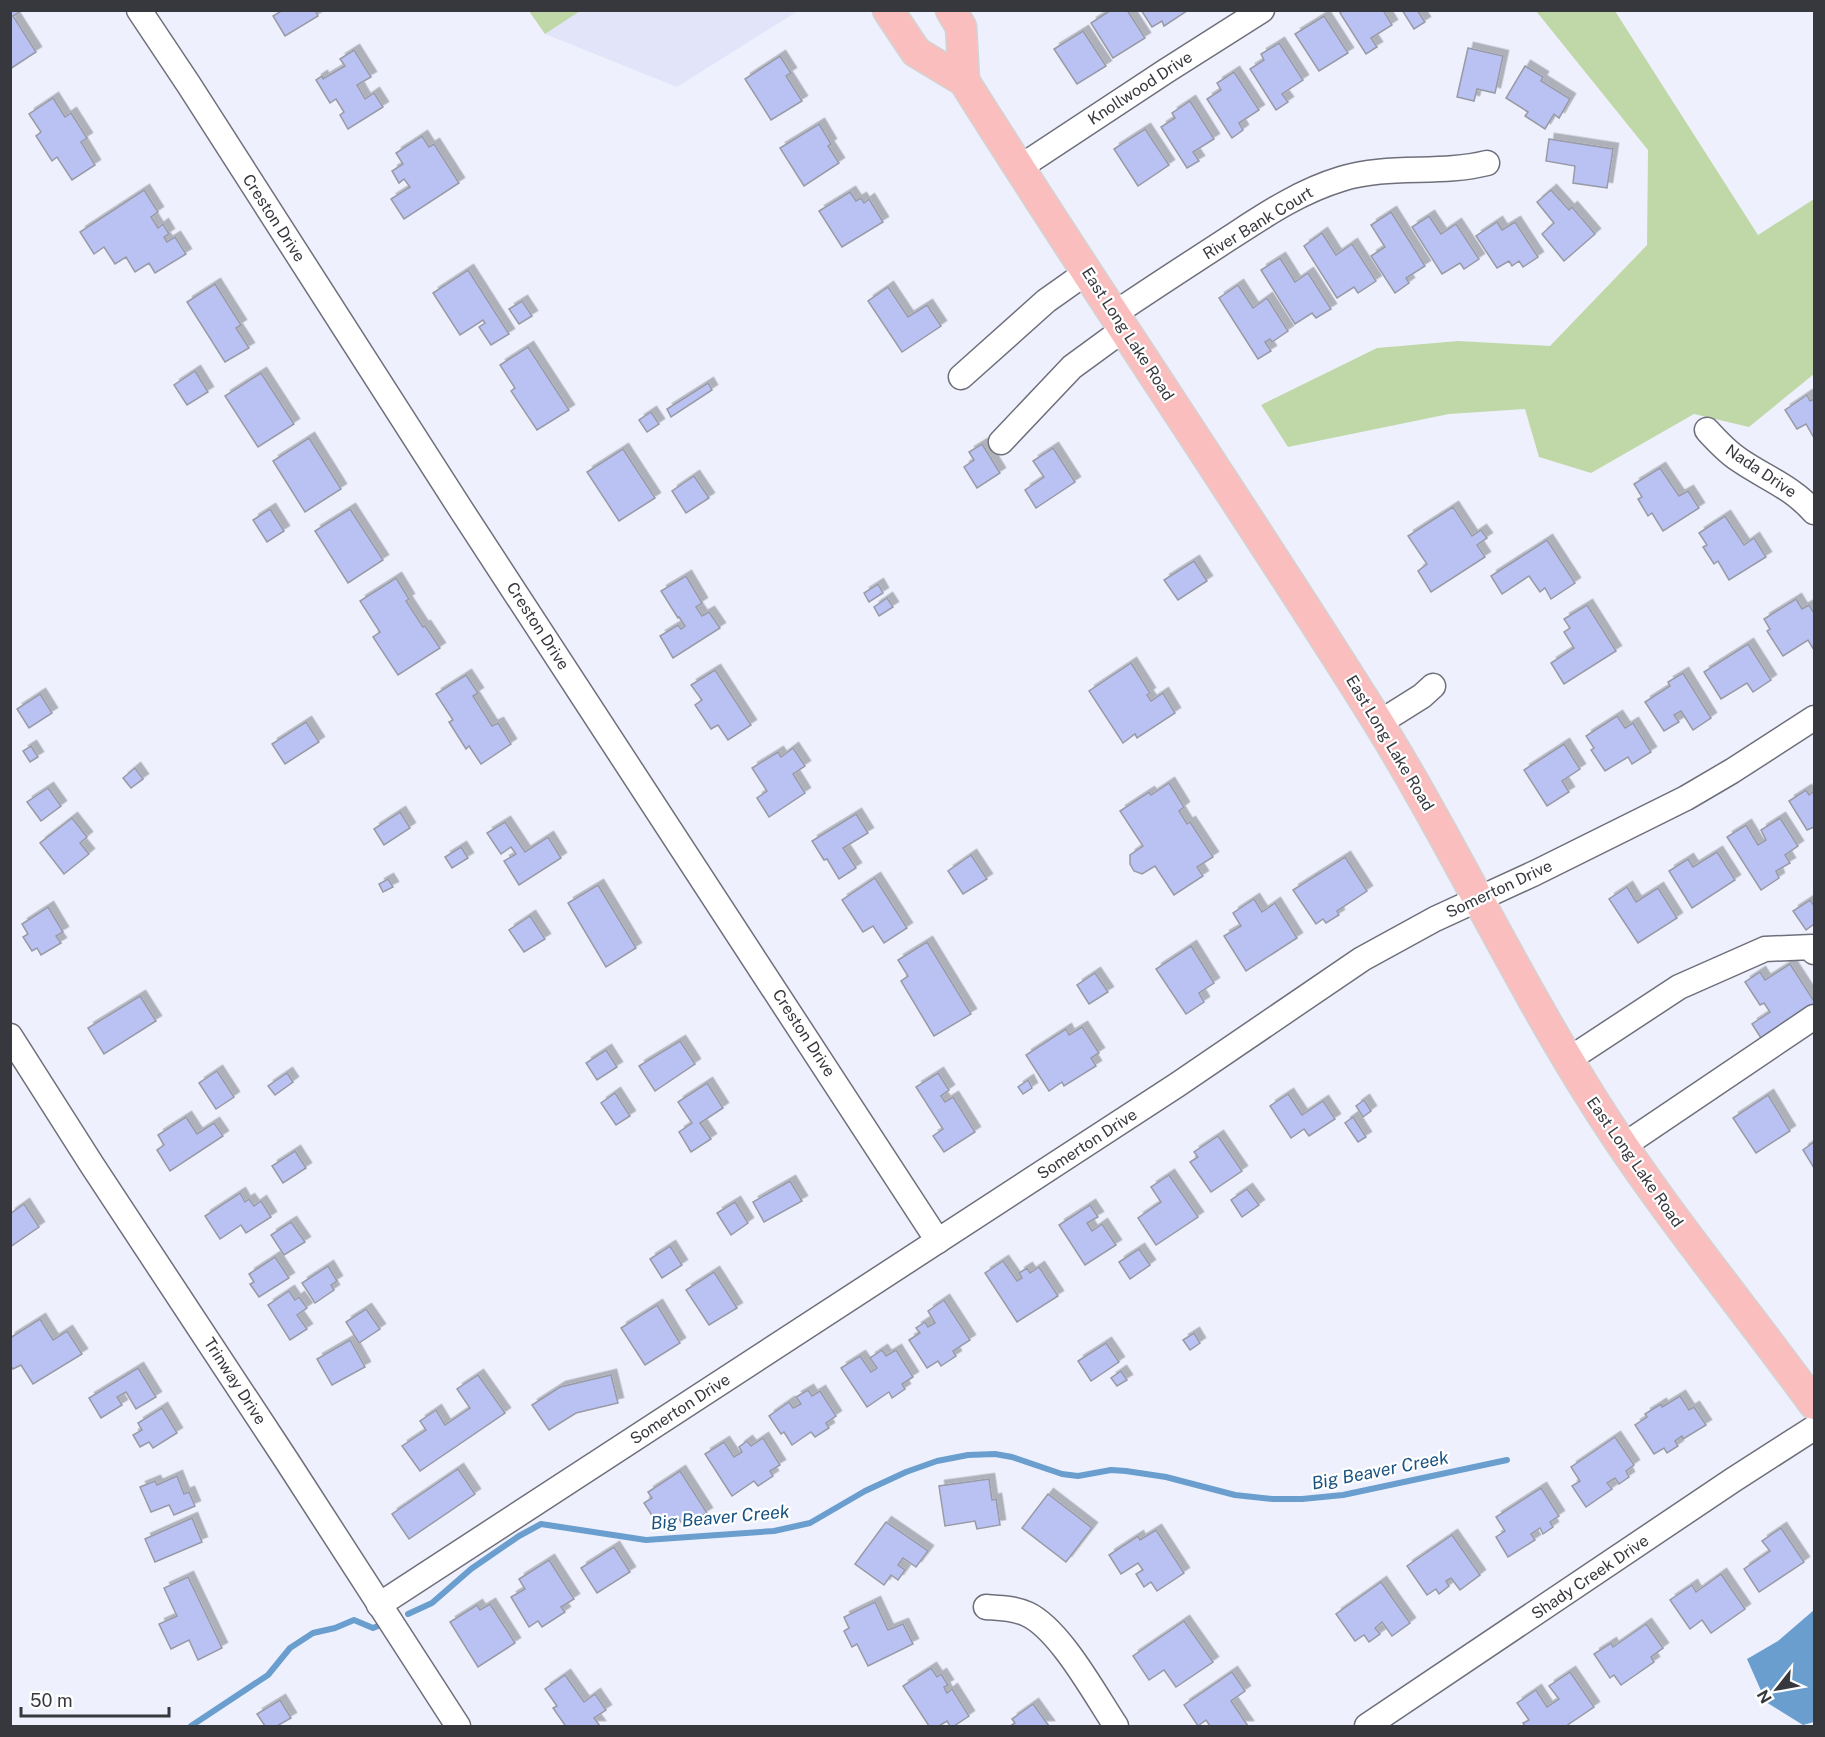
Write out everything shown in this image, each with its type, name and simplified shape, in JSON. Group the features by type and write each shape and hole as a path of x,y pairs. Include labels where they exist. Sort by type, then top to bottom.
{"main road":[{"name":"East Long Lake Road","path":"888,10 916,52 964,81 1379,723 1443,831 1568,1060 1623,1146 1675,1221 1815,1404"},
{"name":"East Long Lake Road","path":"951,10 961,27 964,81"}],"street":[{"name":"Creston Drive","path":"139,10 460,508 938,1241"},
{"name":"Knollwood Drive","path":"1019,168 1166,70 1262,10"},
{"name":"River Bank Court","path":"1001,442 1119,321 1280,206 1312,189 1342,178 1367,173 1460,168 1486,163"},
{"path":"962,377 1046,301 1087,272"},
{"name":"Nada Drive","path":"1707,430 1727,451 1790,489 1815,512"},
{"path":"1379,723 1422,696 1433,686"},
{"name":"Somerton Drive","path":"379,1605 1167,1092 1362,959 1434,919 1534,873 1686,798 1815,718"},
{"path":"1568,1060 1679,987 1765,949 1812,947 1815,952"},
{"path":"1623,1146 1815,1017"},
{"name":"Trinway Drive","path":"10,1036 458,1726"},
{"name":"Shady Creek Drive","path":"1367,1726 1733,1480 1815,1428"},
{"path":"986,1608 1006,1608 1027,1614 1045,1625 1116,1726"}],"shaded area":[{"path":"529,11 798,11 677,87 545,34"}],"green space":[{"path":"529,11 580,11 545,34"},
{"path":"1536,11 1615,11 1758,235 1814,199 1814,374 1749,427 1694,414 1591,473 1539,457 1525,409 1449,414 1288,447 1261,405 1377,348 1458,341 1550,346 1647,245 1648,150"}],"water":[{"path":"1814,1610 1814,1722 1803,1725 1766,1702 1747,1659 1778,1641"}],"building":[{"path":"10,10 21,11 13,16 36,52 10,69"},
{"path":"283,10 315,10 318,16 285,36 273,16"},
{"path":"1111,10 1127,10 1145,38 1113,58 1091,23"},
{"path":"1141,10 1187,11 1164,26 1162,21 1152,27"},
{"path":"1344,10 1383,10 1392,25 1371,38 1377,47 1366,54 1340,13"},
{"path":"1402,10 1417,10 1425,22 1414,29"},
{"path":"1324,16 1348,53 1319,71 1295,34"},
{"path":"1083,31 1106,66 1077,84 1054,49"},
{"path":"1279,43 1303,80 1282,94 1288,102 1276,110 1250,69 1264,60 1261,54"},
{"path":"1468,48 1503,56 1495,93 1477,89 1474,101 1457,97"},
{"path":"354,50 371,77 357,85 365,99 374,93 383,107 348,129 340,115 344,112 336,99 330,103 316,80 322,76 323,79 345,66 340,59"},
{"path":"780,56 791,73 786,76 802,101 771,120 745,79"},
{"path":"1525,66 1543,77 1541,81 1570,99 1559,118 1554,114 1545,129 1525,116 1528,112 1506,98"},
{"path":"1234,72 1259,110 1239,123 1243,130 1232,138 1207,99 1221,90 1217,83"},
{"path":"53,98 65,117 71,113 87,138 81,142 95,165 72,180 57,157 52,161 36,136 41,132 29,114"},
{"path":"1190,101 1214,139 1193,152 1199,161 1187,168 1161,127 1175,118 1172,113"},
{"path":"819,124 831,144 828,146 839,163 804,186 780,148"},
{"path":"1145,129 1169,165 1138,186 1114,149"},
{"path":"422,136 429,147 434,144 459,183 404,219 391,199 410,187 404,179 399,183 392,171 403,164 396,153"},
{"path":"1549,139 1613,149 1607,188 1573,183 1575,166 1546,161"},
{"path":"144,190 158,212 151,217 158,228 163,224 169,234 164,237 167,242 175,237 186,254 155,273 149,263 135,272 126,257 115,264 104,247 94,254 80,232"},
{"path":"1551,190 1569,210 1572,207 1595,234 1564,261 1542,234 1554,223 1537,202"},
{"path":"850,192 856,201 861,198 864,203 869,199 883,222 842,247 819,211"},
{"path":"1391,212 1425,266 1406,278 1409,283 1395,293 1371,256 1385,247 1371,225"},
{"path":"1429,216 1441,234 1456,224 1479,259 1464,269 1460,263 1442,274 1412,227"},
{"path":"1497,222 1502,230 1515,222 1538,257 1523,267 1519,261 1512,266 1509,261 1497,268 1476,236"},
{"path":"1322,233 1336,255 1352,244 1376,281 1358,293 1354,287 1337,298 1304,246"},
{"path":"1280,258 1295,282 1308,273 1331,309 1316,318 1312,313 1295,324 1261,270"},
{"path":"468,270 509,334 491,345 479,327 485,323 483,320 460,335 433,293"},
{"path":"215,284 241,325 236,328 249,348 225,362 187,302"},
{"path":"1238,285 1253,308 1267,298 1288,331 1272,342 1270,339 1265,342 1271,351 1258,359 1219,298"},
{"path":"888,287 908,317 927,305 941,326 902,352 868,301"},
{"path":"522,301 532,316 519,324 509,309"},
{"path":"528,347 569,410 537,430 511,391 515,388 500,365"},
{"path":"195,371 208,392 187,405 174,385"},
{"path":"261,373 294,424 258,447 225,396"},
{"path":"708,383 712,390 671,417 667,409"},
{"path":"1807,395 1810,401 1814,399 1814,438 1806,424 1797,429 1785,410"},
{"path":"651,412 659,424 647,432 639,420"},
{"path":"309,438 341,489 305,512 273,461"},
{"path":"982,444 1000,473 977,488 964,467 974,460 969,452"},
{"path":"1053,448 1075,482 1036,508 1025,490 1044,477 1033,461"},
{"path":"623,449 655,498 619,521 587,472"},
{"path":"1660,468 1679,496 1688,491 1699,508 1663,531 1652,513 1648,516 1638,499 1642,497 1634,484"},
{"path":"694,476 709,498 686,513 672,491"},
{"path":"1453,507 1472,536 1481,530 1487,538 1477,545 1485,557 1431,592 1418,571 1427,564 1408,536"},
{"path":"270,509 284,531 267,542 253,520"},
{"path":"350,509 383,560 348,583 315,531"},
{"path":"1725,516 1744,545 1754,538 1766,557 1729,580 1718,561 1714,564 1703,547 1707,545 1699,533"},
{"path":"1547,540 1575,583 1551,599 1545,588 1540,592 1529,576 1502,594 1491,576"},
{"path":"1194,561 1207,581 1178,600 1164,580"},
{"path":"686,576 702,603 696,607 702,616 709,612 720,628 673,658 660,636 678,625 681,629 685,626 661,591"},
{"path":"396,578 409,599 406,601 440,648 398,675 373,637 380,632 360,601"},
{"path":"878,584 883,593 869,602 864,593"},
{"path":"887,598 893,607 879,616 874,607"},
{"path":"1796,599 1802,609 1809,605 1814,613 1814,650 1808,640 1783,656 1767,631 1770,629 1764,619"},
{"path":"1587,605 1616,651 1564,684 1551,663 1574,648 1564,632 1570,628 1564,619"},
{"path":"1748,644 1771,680 1753,692 1747,683 1721,699 1704,672"},
{"path":"1131,663 1150,693 1147,695 1151,701 1163,693 1175,713 1137,738 1135,734 1123,743 1089,691"},
{"path":"715,670 751,725 728,740 718,725 711,729 695,705 702,700 691,685"},
{"path":"1683,673 1711,718 1693,730 1681,711 1674,715 1679,722 1664,731 1645,702 1670,686 1668,682"},
{"path":"466,675 478,693 473,696 492,726 498,723 511,744 481,764 469,746 466,749 449,722 453,720 436,694"},
{"path":"40,694 52,713 29,728 17,709"},
{"path":"1617,716 1625,728 1633,723 1651,752 1632,764 1628,757 1605,771 1591,750 1594,748 1586,736"},
{"path":"306,722 319,742 285,764 272,744"},
{"path":"1564,744 1580,769 1562,781 1569,792 1547,806 1524,770"},
{"path":"31,746 38,757 30,762 23,751"},
{"path":"793,748 805,766 793,774 805,793 769,817 757,798 767,791 752,768 778,752 781,757"},
{"path":"135,768 143,779 131,788 123,778"},
{"path":"1169,783 1184,807 1179,811 1187,824 1190,822 1213,857 1197,867 1203,876 1174,895 1155,866 1142,874 1134,871 1130,864 1130,855 1143,846 1120,811 1149,792 1151,795"},
{"path":"48,788 61,806 41,821 27,802"},
{"path":"1806,790 1809,795 1814,791 1814,827 1807,830 1789,801"},
{"path":"400,812 410,828 384,845 374,829"},
{"path":"856,814 868,833 843,848 856,868 839,879 827,859 824,860 812,841"},
{"path":"72,818 87,837 80,843 89,854 64,874 40,843"},
{"path":"1780,818 1798,846 1785,855 1790,863 1776,871 1779,878 1761,890 1727,837 1746,825 1758,845 1766,840 1761,830"},
{"path":"505,822 525,852 548,837 561,858 519,885 504,861 516,854 511,847 501,854 487,833"},
{"path":"461,847 468,858 452,868 445,857"},
{"path":"1717,852 1735,880 1692,908 1669,871 1688,859 1693,867"},
{"path":"971,855 987,879 963,894 948,871"},
{"path":"1345,857 1367,891 1337,911 1339,915 1326,923 1323,919 1316,924 1293,890"},
{"path":"875,878 907,928 884,943 873,926 863,932 842,900"},
{"path":"388,879 393,887 383,892 379,884"},
{"path":"598,885 636,948 606,967 568,903"},
{"path":"1627,887 1636,902 1658,888 1677,918 1638,943 1609,899"},
{"path":"1254,899 1262,912 1275,903 1297,938 1246,971 1224,936 1241,926 1233,913"},
{"path":"1810,900 1814,906 1814,924 1806,930 1793,911"},
{"path":"48,907 63,932 56,936 61,943 41,955 37,948 32,951 23,937 28,934 22,924"},
{"path":"530,916 545,939 524,952 509,930"},
{"path":"927,942 971,1014 934,1036 901,981 908,976 898,960"},
{"path":"1191,946 1214,983 1199,993 1204,1002 1186,1014 1156,969"},
{"path":"1790,964 1814,1001 1814,1014 1761,1038 1752,1024 1770,1012 1764,1003 1760,1005 1745,982 1760,972 1765,980"},
{"path":"1095,973 1108,992 1089,1004 1077,985"},
{"path":"140,996 156,1021 104,1054 88,1028"},
{"path":"1082,1027 1099,1053 1091,1058 1096,1066 1064,1086 1062,1082 1049,1091 1026,1055 1066,1029 1069,1035"},
{"path":"680,1041 695,1064 655,1091 639,1066"},
{"path":"606,1050 617,1067 597,1080 586,1063"},
{"path":"217,1071 234,1097 216,1109 199,1083"},
{"path":"287,1073 293,1082 275,1095 268,1086"},
{"path":"938,1073 949,1090 941,1096 945,1102 953,1097 975,1132 944,1152 933,1136 943,1129 916,1087"},
{"path":"1028,1080 1032,1088 1023,1094 1018,1087"},
{"path":"707,1083 723,1108 700,1123 711,1139 691,1152 679,1132 692,1123 678,1102"},
{"path":"615,1093 630,1116 616,1125 601,1103"},
{"path":"1288,1094 1302,1115 1323,1101 1335,1119 1309,1136 1304,1129 1291,1138 1270,1106"},
{"path":"1768,1095 1790,1131 1756,1153 1733,1118"},
{"path":"1364,1100 1371,1111 1363,1117 1356,1106"},
{"path":"186,1117 197,1134 214,1123 223,1136 170,1171 157,1150 164,1145 158,1135"},
{"path":"1353,1117 1366,1137 1358,1142 1345,1123"},
{"path":"1218,1136 1242,1171 1211,1192 1190,1162 1198,1157 1194,1152"},
{"path":"1814,1142 1814,1168 1803,1150"},
{"path":"295,1151 306,1168 283,1183 272,1166"},
{"path":"1169,1175 1198,1217 1156,1245 1138,1218 1161,1202 1151,1187"},
{"path":"790,1181 802,1201 764,1222 753,1202"},
{"path":"1247,1189 1259,1205 1242,1217 1231,1200"},
{"path":"240,1193 245,1202 249,1199 254,1206 261,1201 271,1217 246,1233 241,1225 220,1239 205,1216"},
{"path":"735,1202 748,1223 731,1235 717,1213"},
{"path":"24,1204 39,1227 10,1247 10,1214"},
{"path":"1090,1205 1098,1217 1087,1223 1092,1231 1102,1224 1116,1245 1085,1265 1059,1225"},
{"path":"291,1222 305,1242 284,1255 271,1235"},
{"path":"670,1246 682,1265 662,1278 650,1259"},
{"path":"1139,1249 1150,1265 1130,1279 1119,1262"},
{"path":"275,1257 289,1278 259,1297 250,1284 254,1282 249,1274"},
{"path":"1003,1261 1017,1281 1022,1278 1019,1273 1027,1268 1030,1273 1039,1267 1058,1296 1017,1322 985,1273"},
{"path":"328,1266 337,1281 331,1285 334,1290 315,1303 302,1283"},
{"path":"714,1272 737,1308 709,1325 686,1290"},
{"path":"289,1291 295,1300 299,1297 307,1308 297,1315 307,1329 290,1340 268,1305"},
{"path":"944,1300 970,1340 953,1351 956,1356 941,1366 938,1361 927,1368 909,1340 920,1333 916,1328 925,1322 928,1327 935,1323 928,1311"},
{"path":"657,1305 680,1343 645,1365 621,1328"},
{"path":"366,1309 380,1329 359,1343 346,1322"},
{"path":"40,1319 53,1340 67,1331 82,1354 33,1384 21,1365 13,1369 10,1365 10,1338"},
{"path":"1194,1333 1200,1343 1190,1350 1183,1340"},
{"path":"350,1340 365,1367 332,1385 317,1359"},
{"path":"1106,1343 1119,1362 1091,1381 1078,1361"},
{"path":"882,1350 886,1356 896,1350 913,1377 902,1384 905,1389 892,1398 889,1392 867,1407 841,1368 860,1356 871,1372 877,1368 870,1358"},
{"path":"138,1368 156,1397 136,1409 126,1392 117,1397 122,1405 101,1418 89,1398"},
{"path":"1121,1371 1127,1380 1117,1386 1111,1378"},
{"path":"478,1375 505,1413 420,1471 402,1446 426,1430 420,1421 436,1410 445,1425 470,1408 457,1389"},
{"path":"611,1375 618,1403 576,1413 549,1430 532,1405 560,1387"},
{"path":"808,1390 812,1396 820,1391 836,1416 826,1423 829,1428 815,1437 811,1432 792,1445 784,1432 781,1434 769,1416 789,1402 793,1408 801,1404 796,1397"},
{"path":"1680,1396 1689,1410 1694,1407 1706,1425 1683,1439 1682,1436 1675,1441 1678,1446 1667,1453 1664,1448 1654,1454 1635,1425 1647,1417 1645,1414"},
{"path":"162,1408 177,1433 153,1448 149,1442 140,1447 133,1435 142,1430 138,1423"},
{"path":"1615,1437 1634,1465 1626,1471 1629,1477 1619,1484 1615,1478 1607,1483 1612,1489 1586,1507 1572,1486 1580,1481 1571,1467"},
{"path":"763,1438 780,1465 770,1471 773,1476 758,1486 754,1481 732,1496 705,1454 724,1442 734,1457 742,1452 739,1447 747,1441 751,1446"},
{"path":"458,1469 475,1494 409,1539 392,1514"},
{"path":"680,1471 707,1513 684,1527 678,1517 660,1528 644,1503 652,1498 648,1492"},
{"path":"177,1476 184,1494 189,1492 195,1506 174,1515 169,1505 151,1512 140,1487 155,1481 157,1485"},
{"path":"989,1479 992,1500 996,1499 1000,1525 977,1529 975,1521 945,1526 939,1486"},
{"path":"1541,1488 1559,1516 1550,1522 1553,1527 1543,1534 1540,1528 1531,1534 1535,1540 1508,1557 1496,1537 1505,1531 1496,1517"},
{"path":"1048,1494 1092,1528 1066,1562 1022,1528"},
{"path":"192,1518 202,1542 155,1562 145,1539"},
{"path":"886,1522 928,1551 916,1567 903,1558 898,1565 905,1570 898,1580 891,1575 884,1585 855,1564"},
{"path":"1781,1528 1804,1562 1759,1592 1744,1569 1770,1551 1762,1541"},
{"path":"1156,1530 1184,1573 1157,1591 1151,1582 1144,1587 1136,1574 1143,1570 1138,1563 1121,1574 1109,1555 1138,1536 1140,1540"},
{"path":"1452,1535 1480,1575 1460,1590 1451,1578 1446,1581 1449,1586 1439,1594 1436,1589 1427,1595 1407,1566"},
{"path":"614,1547 630,1572 597,1593 581,1568"},
{"path":"549,1560 574,1599 561,1607 565,1612 542,1627 538,1621 529,1627 511,1597 525,1589 519,1579"},
{"path":"1721,1574 1745,1609 1711,1633 1702,1620 1690,1629 1670,1600 1692,1585 1696,1592"},
{"path":"188,1577 222,1648 198,1660 189,1640 171,1649 159,1624 177,1616 164,1588"},
{"path":"1381,1582 1410,1623 1392,1636 1382,1622 1375,1628 1380,1634 1369,1642 1364,1635 1355,1641 1336,1614"},
{"path":"875,1602 888,1630 903,1624 913,1644 868,1666 857,1644 852,1647 844,1631 849,1628 844,1617"},
{"path":"490,1604 515,1643 478,1667 450,1622 477,1605 480,1610"},
{"path":"1184,1621 1213,1662 1176,1687 1164,1670 1149,1680 1133,1656"},
{"path":"1646,1624 1663,1648 1651,1657 1654,1662 1621,1685 1614,1675 1610,1678 1594,1654 1611,1643 1613,1647"},
{"path":"931,1668 937,1677 941,1674 948,1685 944,1687 947,1693 952,1689 969,1716 954,1726 950,1726 947,1721 939,1726 929,1726 903,1686"},
{"path":"1232,1672 1245,1691 1231,1701 1248,1726 1210,1726 1206,1720 1198,1726 1184,1705"},
{"path":"1570,1672 1594,1707 1566,1726 1525,1726 1523,1723 1529,1720 1517,1703 1536,1690 1547,1707 1559,1699 1549,1686"},
{"path":"565,1675 584,1702 595,1694 606,1710 594,1718 600,1726 563,1726 565,1725 553,1708 557,1706 545,1689"},
{"path":"280,1700 291,1718 277,1726 265,1726 257,1714"},
{"path":"1033,1704 1049,1726 1010,1726 1015,1723 1012,1719"}],"waterway":[{"name":"Big Beaver Creek","path":"408,1614 432,1603 471,1569 519,1536 541,1524 646,1540 774,1531 810,1523 865,1491 906,1472 937,1461 968,1455 995,1454 1012,1457 1062,1474 1078,1476 1111,1470 1126,1471 1166,1477 1235,1495 1273,1499 1343,1495 1507,1460"},
{"name":"Big Beaver Creek","path":"191,1726 268,1675 290,1648 313,1633 335,1628 354,1620 373,1628 378,1626"}]}
